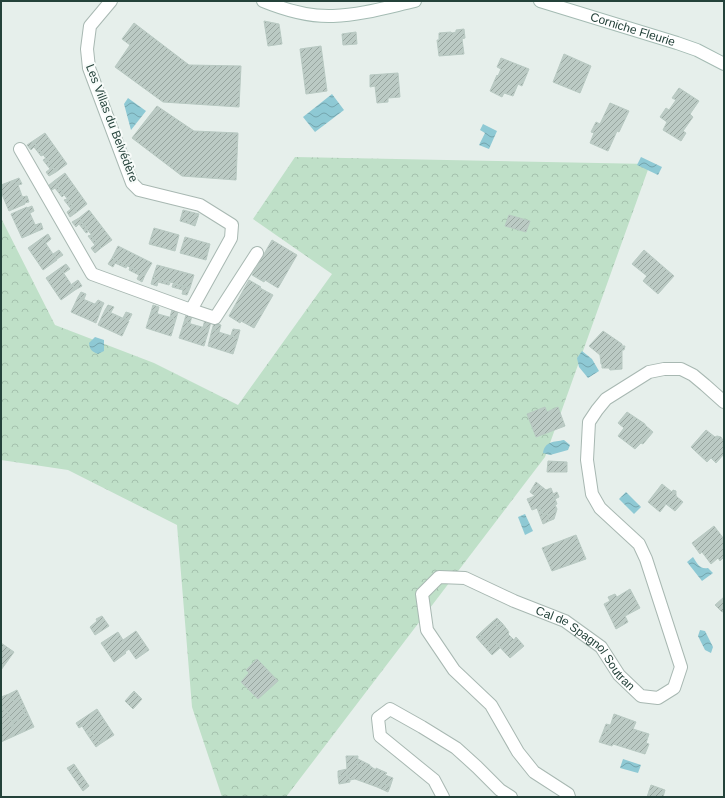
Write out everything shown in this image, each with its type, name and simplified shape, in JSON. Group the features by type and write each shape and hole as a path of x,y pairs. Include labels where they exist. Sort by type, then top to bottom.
{"street":[{"name":"Les Villas du Belvédère","path":"111,1 90,26 87,49 89,68 132,183 139,190 200,205 232,225 231,238 191,310"},
{"path":"264,1 283,9 308,14 332,16 360,13 415,1"},
{"name":"Corniche Fleurie","path":"540,1 677,43 697,50 724,64"},
{"path":"20,149 92,274 215,318 257,254"},
{"name":"Cal de Spagnol Soutran","path":"569,797 568,794 534,772 518,752 491,704 454,670 427,630 422,594 440,577 465,578 514,601 565,621 601,647 619,675 641,696 658,698 674,688 681,667 646,559 639,544 600,508 592,494 587,460 589,422 606,399 650,372 681,369 693,375 724,402"},
{"path":"443,797 434,780 380,736 378,718 390,709 456,748 500,790 511,797"}],"green space":[{"path":"295,157 650,164 545,457 286,797 222,797 192,707 177,525 68,470 1,460 1,218 55,325 154,363 238,405 332,274 253,219"}],"water":[{"path":"332,94 344,110 315,132 303,117"},
{"path":"128,98 146,111 131,130 124,104"},
{"path":"483,124 497,131 489,149 479,145 485,133 480,130"},
{"path":"641,157 662,167 658,175 637,165"},
{"path":"95,337 104,340 104,351 98,354 91,350 89,345"},
{"path":"582,351 592,359 599,371 588,378 579,367 577,358"},
{"path":"564,440 570,445 568,450 550,455 543,453 548,444"},
{"path":"626,492 641,507 634,514 619,499"},
{"path":"525,514 533,531 525,535 518,517"},
{"path":"693,557 697,564 703,568 708,568 713,573 702,581 687,562"},
{"path":"700,630 705,631 713,647 711,653 705,650 698,636"},
{"path":"623,759 641,765 638,773 620,768"}],"building":[{"path":"264,21 279,24 282,44 268,46"},
{"path":"134,23 189,65 241,66 239,107 163,102 115,67 130,45 122,39"},
{"path":"464,29 465,38 462,39 464,54 439,56 437,40 439,40 439,33 452,33 456,32 456,30"},
{"path":"356,32 357,44 343,45 342,34"},
{"path":"321,46 327,91 306,94 300,49"},
{"path":"564,54 591,66 580,93 553,82"},
{"path":"501,58 529,69 522,86 518,84 513,96 504,93 502,97 490,91 501,69 497,67"},
{"path":"398,73 400,97 388,98 388,102 377,103 375,86 370,87 370,75"},
{"path":"679,88 699,101 690,114 693,117 683,131 686,133 681,141 663,130 667,122 660,117 666,108 669,110 676,100 672,98"},
{"path":"610,103 629,111 619,132 617,131 608,151 590,143 594,133 591,132 596,122 600,124"},
{"path":"157,106 194,131 238,133 236,180 182,176 132,138"},
{"path":"45,133 67,164 56,172 33,141"},
{"path":"33,141 43,155 41,156 34,147 31,150 27,145"},
{"path":"46,158 56,172 49,176 46,172 50,169 43,160"},
{"path":"65,173 87,204 77,212 54,181"},
{"path":"19,178 22,184 18,185 14,180"},
{"path":"14,180 18,185 25,204 9,211 1,192 1,185"},
{"path":"54,181 64,195 62,197 55,188 52,190 48,186"},
{"path":"27,196 29,202 24,203 22,197"},
{"path":"67,199 77,212 70,217 67,212 71,209 64,200"},
{"path":"32,206 34,211 30,213 27,208"},
{"path":"27,207 38,231 22,238 11,214"},
{"path":"89,210 112,240 101,248 79,218"},
{"path":"183,210 191,212 187,223 180,221"},
{"path":"191,212 199,214 195,226 187,223"},
{"path":"509,215 530,221 526,232 505,226"},
{"path":"79,218 88,232 86,233 79,224 76,227 72,222"},
{"path":"41,223 43,229 38,231 35,225"},
{"path":"154,228 179,235 175,251 149,244"},
{"path":"48,234 51,239 45,244 42,238"},
{"path":"91,235 101,248 95,253 91,248 95,245 88,236"},
{"path":"185,237 210,244 206,260 180,253"},
{"path":"42,238 57,260 43,270 28,248"},
{"path":"272,240 297,255 278,288 265,280 264,282 252,275"},
{"path":"118,246 152,263 145,275 112,258"},
{"path":"59,250 63,255 57,259 53,254"},
{"path":"644,250 674,276 658,294 643,281 647,276 632,264"},
{"path":"112,258 127,266 126,268 115,263 113,267 108,264"},
{"path":"66,264 70,269 64,273 60,268"},
{"path":"157,265 194,275 190,288 153,277"},
{"path":"130,267 145,275 142,282 137,279 139,275 129,270"},
{"path":"60,268 75,290 61,300 46,278"},
{"path":"153,277 170,283 169,285 158,282 157,286 151,284"},
{"path":"78,280 82,286 75,290 72,284"},
{"path":"249,280 273,295 254,328 241,321 240,323 229,316"},
{"path":"173,284 190,288 187,295 182,294 183,290 172,287"},
{"path":"81,292 86,294 84,299 78,297"},
{"path":"78,297 102,307 96,323 71,312"},
{"path":"98,300 104,303 102,307 95,304"},
{"path":"108,305 114,307 111,312 105,310"},
{"path":"153,305 159,307 157,314 151,312"},
{"path":"105,310 129,321 122,336 98,325"},
{"path":"172,310 178,312 176,319 170,317"},
{"path":"126,312 132,314 129,320 123,318"},
{"path":"151,312 176,319 171,336 146,328"},
{"path":"186,315 192,316 190,323 184,322"},
{"path":"205,320 211,322 209,329 203,327"},
{"path":"184,322 209,329 204,346 179,338"},
{"path":"214,323 221,325 219,332 212,330"},
{"path":"233,329 240,330 238,338 231,335"},
{"path":"212,330 238,338 233,354 208,346"},
{"path":"603,331 622,344 622,346 625,346 624,350 622,350 622,369 610,370 609,368 602,368 600,355 589,346"},
{"path":"545,407 547,412 558,407 565,426 536,437 527,414"},
{"path":"627,412 645,424 653,432 643,444 641,443 635,449 618,436 624,428 618,423"},
{"path":"706,430 715,437 721,437 724,442 724,454 716,463 711,458 707,462 691,447"},
{"path":"548,461 567,462 567,472 547,472"},
{"path":"536,482 546,490 551,488 557,504 555,505 557,509 554,519 549,521 547,514 543,516 540,507 532,510 527,499 535,496 530,492"},
{"path":"662,484 672,492 673,490 676,491 676,496 683,502 675,511 666,504 660,512 648,502"},
{"path":"557,492 559,497 555,499 553,494"},
{"path":"540,507 543,516 547,514 549,521 543,524 537,508"},
{"path":"714,526 724,539 724,557 720,561 718,558 711,564 702,552 700,554 692,543"},
{"path":"576,535 586,559 552,571 542,548"},
{"path":"630,589 640,608 625,616 628,622 616,629 604,604 610,601 608,597 615,594 617,597"},
{"path":"724,597 724,611 722,612 715,605"},
{"path":"102,616 109,626 95,635 90,627 97,621 96,619"},
{"path":"497,618 502,623 498,627 492,622"},
{"path":"492,622 498,627 502,623 509,632 508,634 514,640 516,637 524,646 510,658 495,642 490,647 479,634"},
{"path":"136,631 149,650 136,659 129,649 114,662 101,643 118,632 123,640"},
{"path":"479,634 490,647 495,642 500,648 492,655 476,637"},
{"path":"1,643 14,652 1,670"},
{"path":"257,659 278,681 258,699 241,682 249,673 246,670"},
{"path":"17,690 34,727 1,742 1,728 2,730 14,725 13,722 26,717 18,699 13,701 9,694"},
{"path":"134,691 142,699 133,709 125,701"},
{"path":"9,694 13,701 18,699 26,717 13,722 6,709 1,711 1,697"},
{"path":"6,709 14,725 2,730 1,711"},
{"path":"97,709 114,735 100,744 91,731 87,734 82,726 79,728 76,723"},
{"path":"614,714 636,722 633,729 649,734 646,743 649,744 645,754 613,744 612,746 599,742 603,732 608,733"},
{"path":"606,724 610,725 608,733 603,732"},
{"path":"91,731 100,744 96,747 87,734"},
{"path":"346,756 358,756 357,764 368,769 370,766 376,770 376,768 387,773 385,775 393,778 390,787 379,782 377,787 355,779 350,780 349,775 338,776 338,771 347,769"},
{"path":"358,759 370,765 368,769 357,764"},
{"path":"74,764 89,786 83,791 67,768"},
{"path":"349,775 350,782 339,784 338,776"},
{"path":"379,782 390,787 388,792 377,787"},
{"path":"651,785 665,790 663,797 647,797"}]}
